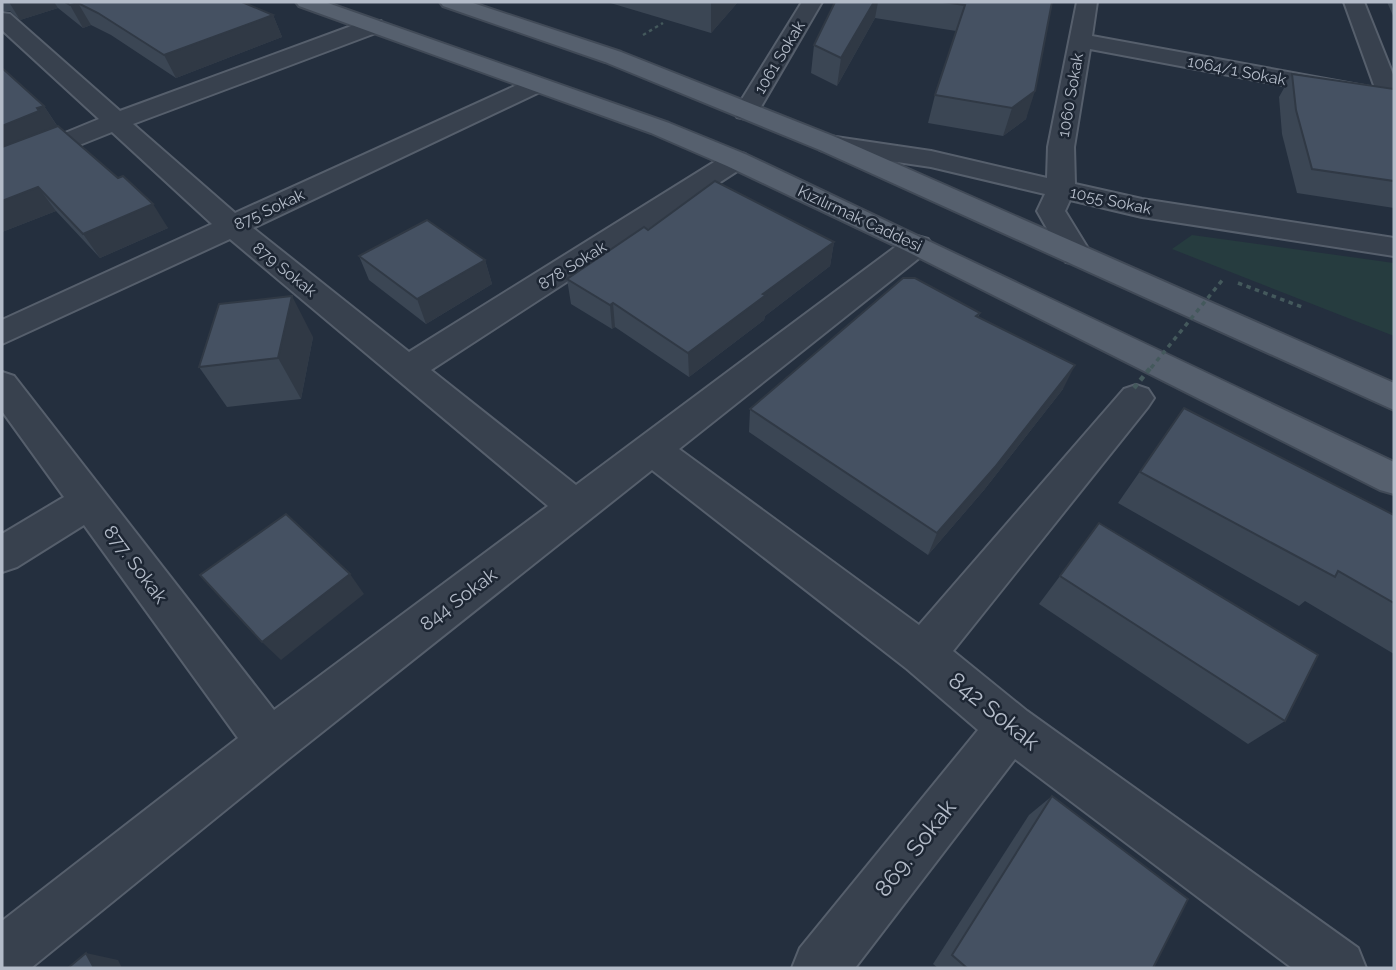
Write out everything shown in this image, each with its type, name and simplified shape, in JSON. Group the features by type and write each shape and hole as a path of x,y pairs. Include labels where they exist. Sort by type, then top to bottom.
{"main road":[{"name":"Kızılırmak Caddesi","path":"306,2 660,128 736,160 1394,479"},
{"path":"450,2 612,57 828,144 1394,397"}],"street":[{"name":"1061 Sokak","path":"746,112 812,2"},
{"name":"1060 Sokak","path":"1077,255 1051,211 1061,189 1061,147 1087,2"},
{"path":"1354,2 1393,99"},
{"name":"879 Sokak","path":"2,19 232,226 577,508"},
{"path":"2,168 117,121 373,26"},
{"name":"1064/1 Sokak","path":"1080,40 1393,99"},
{"path":"2,52 31,43"},
{"name":"875 Sokak","path":"2,333 536,85"},
{"name":"1055 Sokak","path":"828,144 930,159 1142,208 1394,247"},
{"name":"878 Sokak","path":"407,369 736,160"},
{"name":"844 Sokak","path":"2,956 270,743 918,246"},
{"name":"877. Sokak","path":"2,385 270,743"},
{"path":"923,654 1135,393"},
{"name":"842 Sokak","path":"653,450 923,654 1010,727 1338,968"},
{"path":"2,555 90,501"},
{"name":"869. Sokak","path":"820,968 1010,727"}],"path":[{"path":"1135,393 1224,278 1302,307"}],"green space":[{"path":"1192,235 1394,263 1394,336 1172,249"}],"building":[{"path":"65,2 242,2 273,15 164,55 98,13 78,3 70,5"},
{"path":"835,2 874,2 841,58 814,45"},
{"path":"943,2 1052,2 1035,91 1012,108 935,95 965,5"},
{"path":"2,68 44,106 37,108 39,111 2,126"},
{"path":"1292,74 1394,89 1394,181 1312,169 1296,110"},
{"path":"58,126 118,178 123,176 153,204 83,234 38,187 2,201 2,147"},
{"path":"715,181 834,242 688,353 613,303 610,305 567,279 644,227 648,230"},
{"path":"427,220 485,260 417,299 359,256"},
{"path":"903,278 915,278 980,313 976,316 1075,365 995,467 937,533 750,409"},
{"path":"292,296 278,358 199,367 219,304"},
{"path":"1184,408 1394,515 1394,603 1338,571 1335,577 1140,472"},
{"path":"286,514 350,574 262,642 200,575"},
{"path":"1099,523 1318,655 1285,721 1060,576"},
{"path":"1052,796 1188,899 1153,968 967,968 952,955"},
{"path":"86,953 94,968 68,968"}]}
